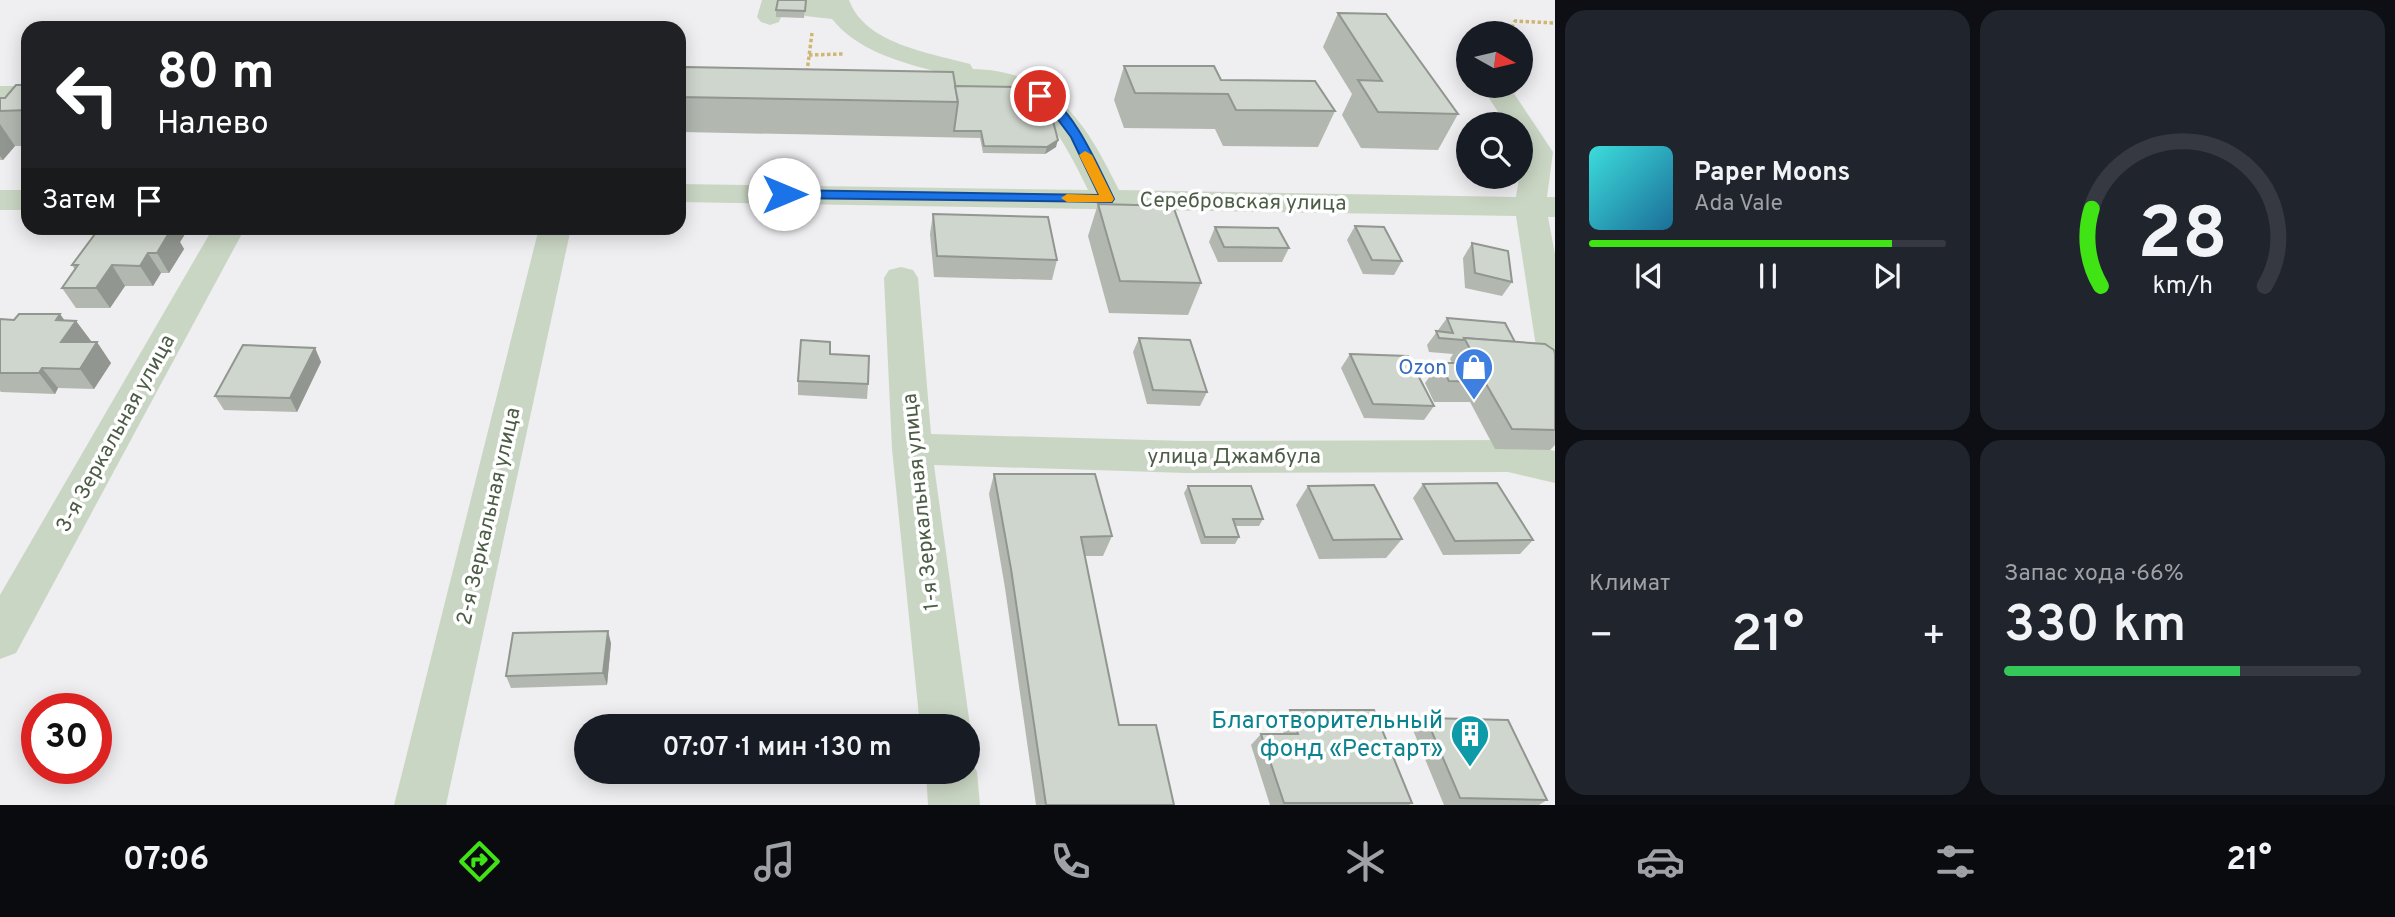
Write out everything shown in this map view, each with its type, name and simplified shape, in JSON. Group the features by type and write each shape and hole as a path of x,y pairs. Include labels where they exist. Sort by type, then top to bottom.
{"street":[{"path":"770,17 771,5 781,1 815,3 814,11 841,11 882,45 976,75 1023,85 1057,110 1076,137 1108,199"},
{"path":"873,84 900,84 976,75"},
{"path":"0,94 21,94"},
{"path":"1533,144 1538,152 1555,353"},
{"name":"Серебровская улица","path":"686,193 1542,206"},
{"path":"0,200 21,200"},
{"name":"3-я Зеркальная улица","path":"0,638 225,235"},
{"name":"2-я Зеркальная улица","path":"420,805 553,235"},
{"name":"1-я Зеркальная улица","path":"901,278 912,449 944,714"},
{"name":"улица Джамбула","path":"912,449 1186,457 1508,456 1555,467"},
{"path":"952,784 954,805"}],"path":[{"path":"1533,22 1555,23"},
{"path":"807,74 809,55"}],"building":[{"path":"778,0 806,0 805,11 776,10"},
{"path":"1338,13 1386,14 1456,114 1378,112 1358,80 1382,81"},
{"path":"1124,66 1214,66 1221,80 1315,81 1335,111 1236,110 1228,94 1135,93"},
{"path":"686,67 953,72 958,102 686,97"},
{"path":"16,85 21,85 21,110 0,111 0,98 5,98"},
{"path":"955,86 1023,87 1027,102 1034,102 1035,106 1049,106 1058,140 1047,147 984,146 981,131 954,131 958,102"},
{"path":"1098,204 1173,206 1201,283 1120,281"},
{"path":"933,214 1048,217 1057,260 937,256"},
{"path":"1355,226 1384,227 1402,261 1372,260"},
{"path":"1215,227 1278,228 1289,248 1224,247"},
{"path":"94,235 168,235 157,253 148,253 140,266 112,265 96,288 62,288 78,265 72,265"},
{"path":"1472,243 1508,251 1512,282 1475,273"},
{"path":"19,314 60,314 56,320 76,321 61,342 97,342 80,369 42,368 39,373 0,373 0,319 14,320"},
{"path":"1447,318 1505,323 1515,342 1439,338 1436,331 1453,333"},
{"path":"1139,338 1190,340 1207,392 1153,390"},
{"path":"1464,338 1545,344 1554,350 1555,430 1512,429 1485,382 1449,381 1439,363 1478,363"},
{"path":"801,340 830,342 830,354 869,356 868,384 798,381"},
{"path":"243,345 315,348 290,398 215,396"},
{"path":"1350,354 1408,356 1434,406 1373,404"},
{"path":"994,474 1095,474 1112,536 1081,537 1119,725 1156,725 1174,805 1046,805"},
{"path":"1497,483 1533,540 1455,541 1423,484"},
{"path":"1374,485 1402,539 1333,540 1308,486"},
{"path":"1188,486 1251,486 1263,519 1233,519 1239,537 1205,537"},
{"path":"608,631 603,673 506,676 513,633"},
{"path":"1290,710 1374,710 1412,803 1284,803 1261,734 1298,734"},
{"name":"Благотворительный фонд «Рестарт»","path":"1426,718 1508,720 1547,800 1460,798"}],"slow traffic":[{"path":"1067,198 1108,199 1085,155"}],"place":[{"name":"Ozon","path":"1474,401"},
{"name":"Благотворительный фонд «Рестарт»","path":"1470,768"}],"route":[{"path":"784,194 1108,199 1076,137 1057,110 1040,96"}]}
